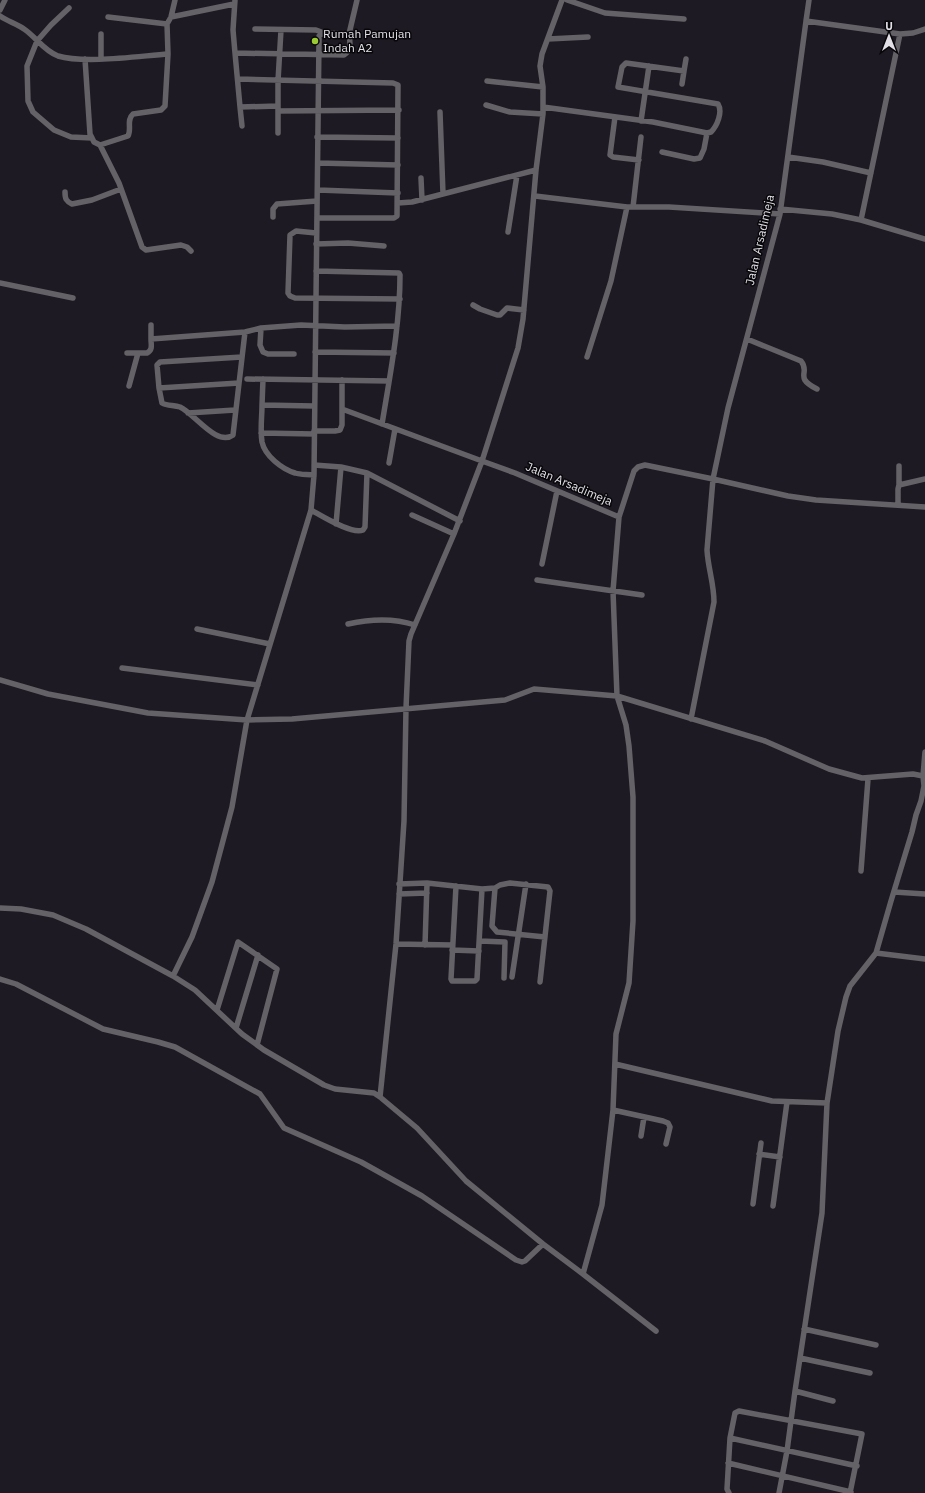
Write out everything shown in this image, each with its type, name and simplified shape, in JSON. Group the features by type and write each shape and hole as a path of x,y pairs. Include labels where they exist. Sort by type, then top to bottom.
{"street":[{"path":"0,10 5,0"},
{"path":"100,145 114,139 128,136 130,132 130,116 133,114 161,110 165,106 168,54 167,24 171,17 175,0"},
{"path":"235,53 340,55 347,53 350,48 349,34 357,0"},
{"path":"380,1097 396,944 398,894 404,821 406,708 411,634 460,521 482,461 518,348 524,310 535,196 536,170 543,114 540,66 542,54 562,0"},
{"path":"567,0 604,13 684,18"},
{"name":"Jalan Arsadimeja","path":"342,409 515,473 619,517 634,471 638,467 645,466 713,479 728,408 780,212 808,0"},
{"path":"171,17 235,2 233,30 242,126"},
{"path":"70,8 50,25 37,41 27,66 28,101 33,112 54,130 71,137 92,138"},
{"path":"0,16 24,28 45,48 57,56 101,59 168,54"},
{"path":"108,16 167,24"},
{"path":"806,21 900,34 913,33 925,29"},
{"path":"255,29 318,30 324,34"},
{"path":"278,133 278,81 281,30"},
{"path":"101,34 101,59"},
{"path":"173,976 192,937 212,882 232,807 247,720 311,510 314,475 316,233 318,190 317,80 319,36 324,34 349,34"},
{"path":"861,220 900,34"},
{"path":"548,39 588,37"},
{"path":"85,59 90,134 94,142 100,145 121,189 142,249 146,250 181,245 187,247 191,251"},
{"path":"682,84 686,59"},
{"path":"543,107 641,120 707,133 713,131 717,122 720,108 718,104 620,88 618,85 622,67 626,63 684,71"},
{"path":"641,120 649,66"},
{"path":"238,79 396,83 399,87 398,214 394,218 317,218"},
{"path":"487,81 542,87"},
{"path":"486,105 510,112 543,114"},
{"path":"240,107 317,110 399,110"},
{"path":"440,112 443,194"},
{"path":"615,117 610,155 613,157 639,160"},
{"path":"662,152 700,158 704,149 707,133"},
{"path":"318,137 398,138"},
{"path":"587,357 611,281 630,207 639,160 641,137"},
{"path":"788,157 830,163 871,173"},
{"path":"318,163 398,165"},
{"path":"398,204 422,200 536,170"},
{"path":"508,232 517,175"},
{"path":"420,178 422,200"},
{"path":"65,192 65,199 67,202 72,204 92,200 121,189"},
{"path":"318,190 398,193"},
{"path":"535,196 630,207 668,207 832,214 861,220 925,239"},
{"path":"273,217 272,209 277,204 317,201"},
{"path":"316,233 296,231 290,234 288,293 292,297 400,299"},
{"path":"316,244 384,246"},
{"path":"316,271 400,274 400,299 394,353 382,424"},
{"path":"0,283 72,298"},
{"path":"473,305 497,315 500,315 507,308 524,310"},
{"path":"127,353 150,351 151,325"},
{"path":"151,339 245,332 262,328 315,325 345,327 397,326"},
{"path":"262,328 260,345 263,352 268,354 294,354"},
{"path":"242,357 160,362 156,365 162,403 180,408 216,436 229,438 233,435 245,332"},
{"path":"747,339 801,361 803,363 804,380 817,389"},
{"path":"315,352 394,353"},
{"path":"129,386 138,353"},
{"path":"247,379 390,381"},
{"path":"263,379 261,433 264,449 268,455 282,466 293,472 314,475"},
{"path":"261,433 335,432 340,430 342,425 342,380"},
{"path":"159,388 239,383"},
{"path":"262,404 314,406"},
{"path":"188,413 235,410"},
{"path":"389,463 395,429"},
{"path":"314,465 341,467 367,473 460,521"},
{"path":"898,505 899,466"},
{"path":"336,524 341,467"},
{"path":"311,510 336,524 357,531 363,530 365,527 367,473"},
{"path":"691,719 714,602 714,589 707,550 713,479 788,496 816,500 925,506"},
{"path":"899,484 925,479"},
{"path":"542,564 557,491"},
{"path":"412,515 454,534"},
{"path":"583,1274 602,1204 613,1110 616,1034 629,983 633,921 633,797 626,725 617,696 613,591 619,517"},
{"path":"537,580 642,595"},
{"path":"348,624 380,620 401,621 415,625"},
{"path":"197,629 270,644"},
{"path":"122,668 258,685"},
{"path":"0,680 48,694 148,713 247,720 292,719 505,700 534,688 617,696 765,741 829,769 862,778 868,779 913,774 923,776"},
{"path":"779,1493 792,1421 795,1391 822,1213 827,1103 838,1031 850,986 876,953 921,801 924,786 923,776 925,752"},
{"path":"860,871 868,779"},
{"path":"399,884 427,883 482,889 495,888 505,883 526,884 549,888 550,900 540,982"},
{"path":"425,945 427,883"},
{"path":"512,977 526,884"},
{"path":"456,886 452,948 452,981 475,981 477,979 482,889"},
{"path":"495,888 493,928 497,932 545,938"},
{"path":"894,892 925,894"},
{"path":"398,894 427,893"},
{"path":"0,908 21,909 53,915 66,920 173,976 196,990 242,1034 257,1045 324,1084 335,1089 374,1093 417,1128 466,1181 542,1244 656,1331"},
{"path":"480,941 504,942 504,978"},
{"path":"217,1010 238,942 277,969 257,1045"},
{"path":"396,944 425,945 479,951"},
{"path":"876,953 925,959"},
{"path":"236,1028 258,955"},
{"path":"0,979 16,984 103,1029 175,1047 260,1094 284,1128 361,1162 422,1196 516,1260 522,1262 525,1261 542,1244"},
{"path":"615,1064 772,1101 827,1103"},
{"path":"773,1206 787,1102"},
{"path":"613,1110 664,1120 670,1127 666,1144"},
{"path":"641,1136 644,1117"},
{"path":"753,1204 761,1143"},
{"path":"759,1154 780,1156"},
{"path":"804,1329 876,1345"},
{"path":"800,1358 870,1373"},
{"path":"795,1391 833,1401"},
{"path":"728,1463 850,1492 857,1466 862,1434 739,1411 735,1413 730,1438 728,1463 727,1489 729,1493"},
{"path":"730,1438 857,1466"}],"place":[{"name":"Rumah Pamujan Indah A2","path":"315,41"}]}
